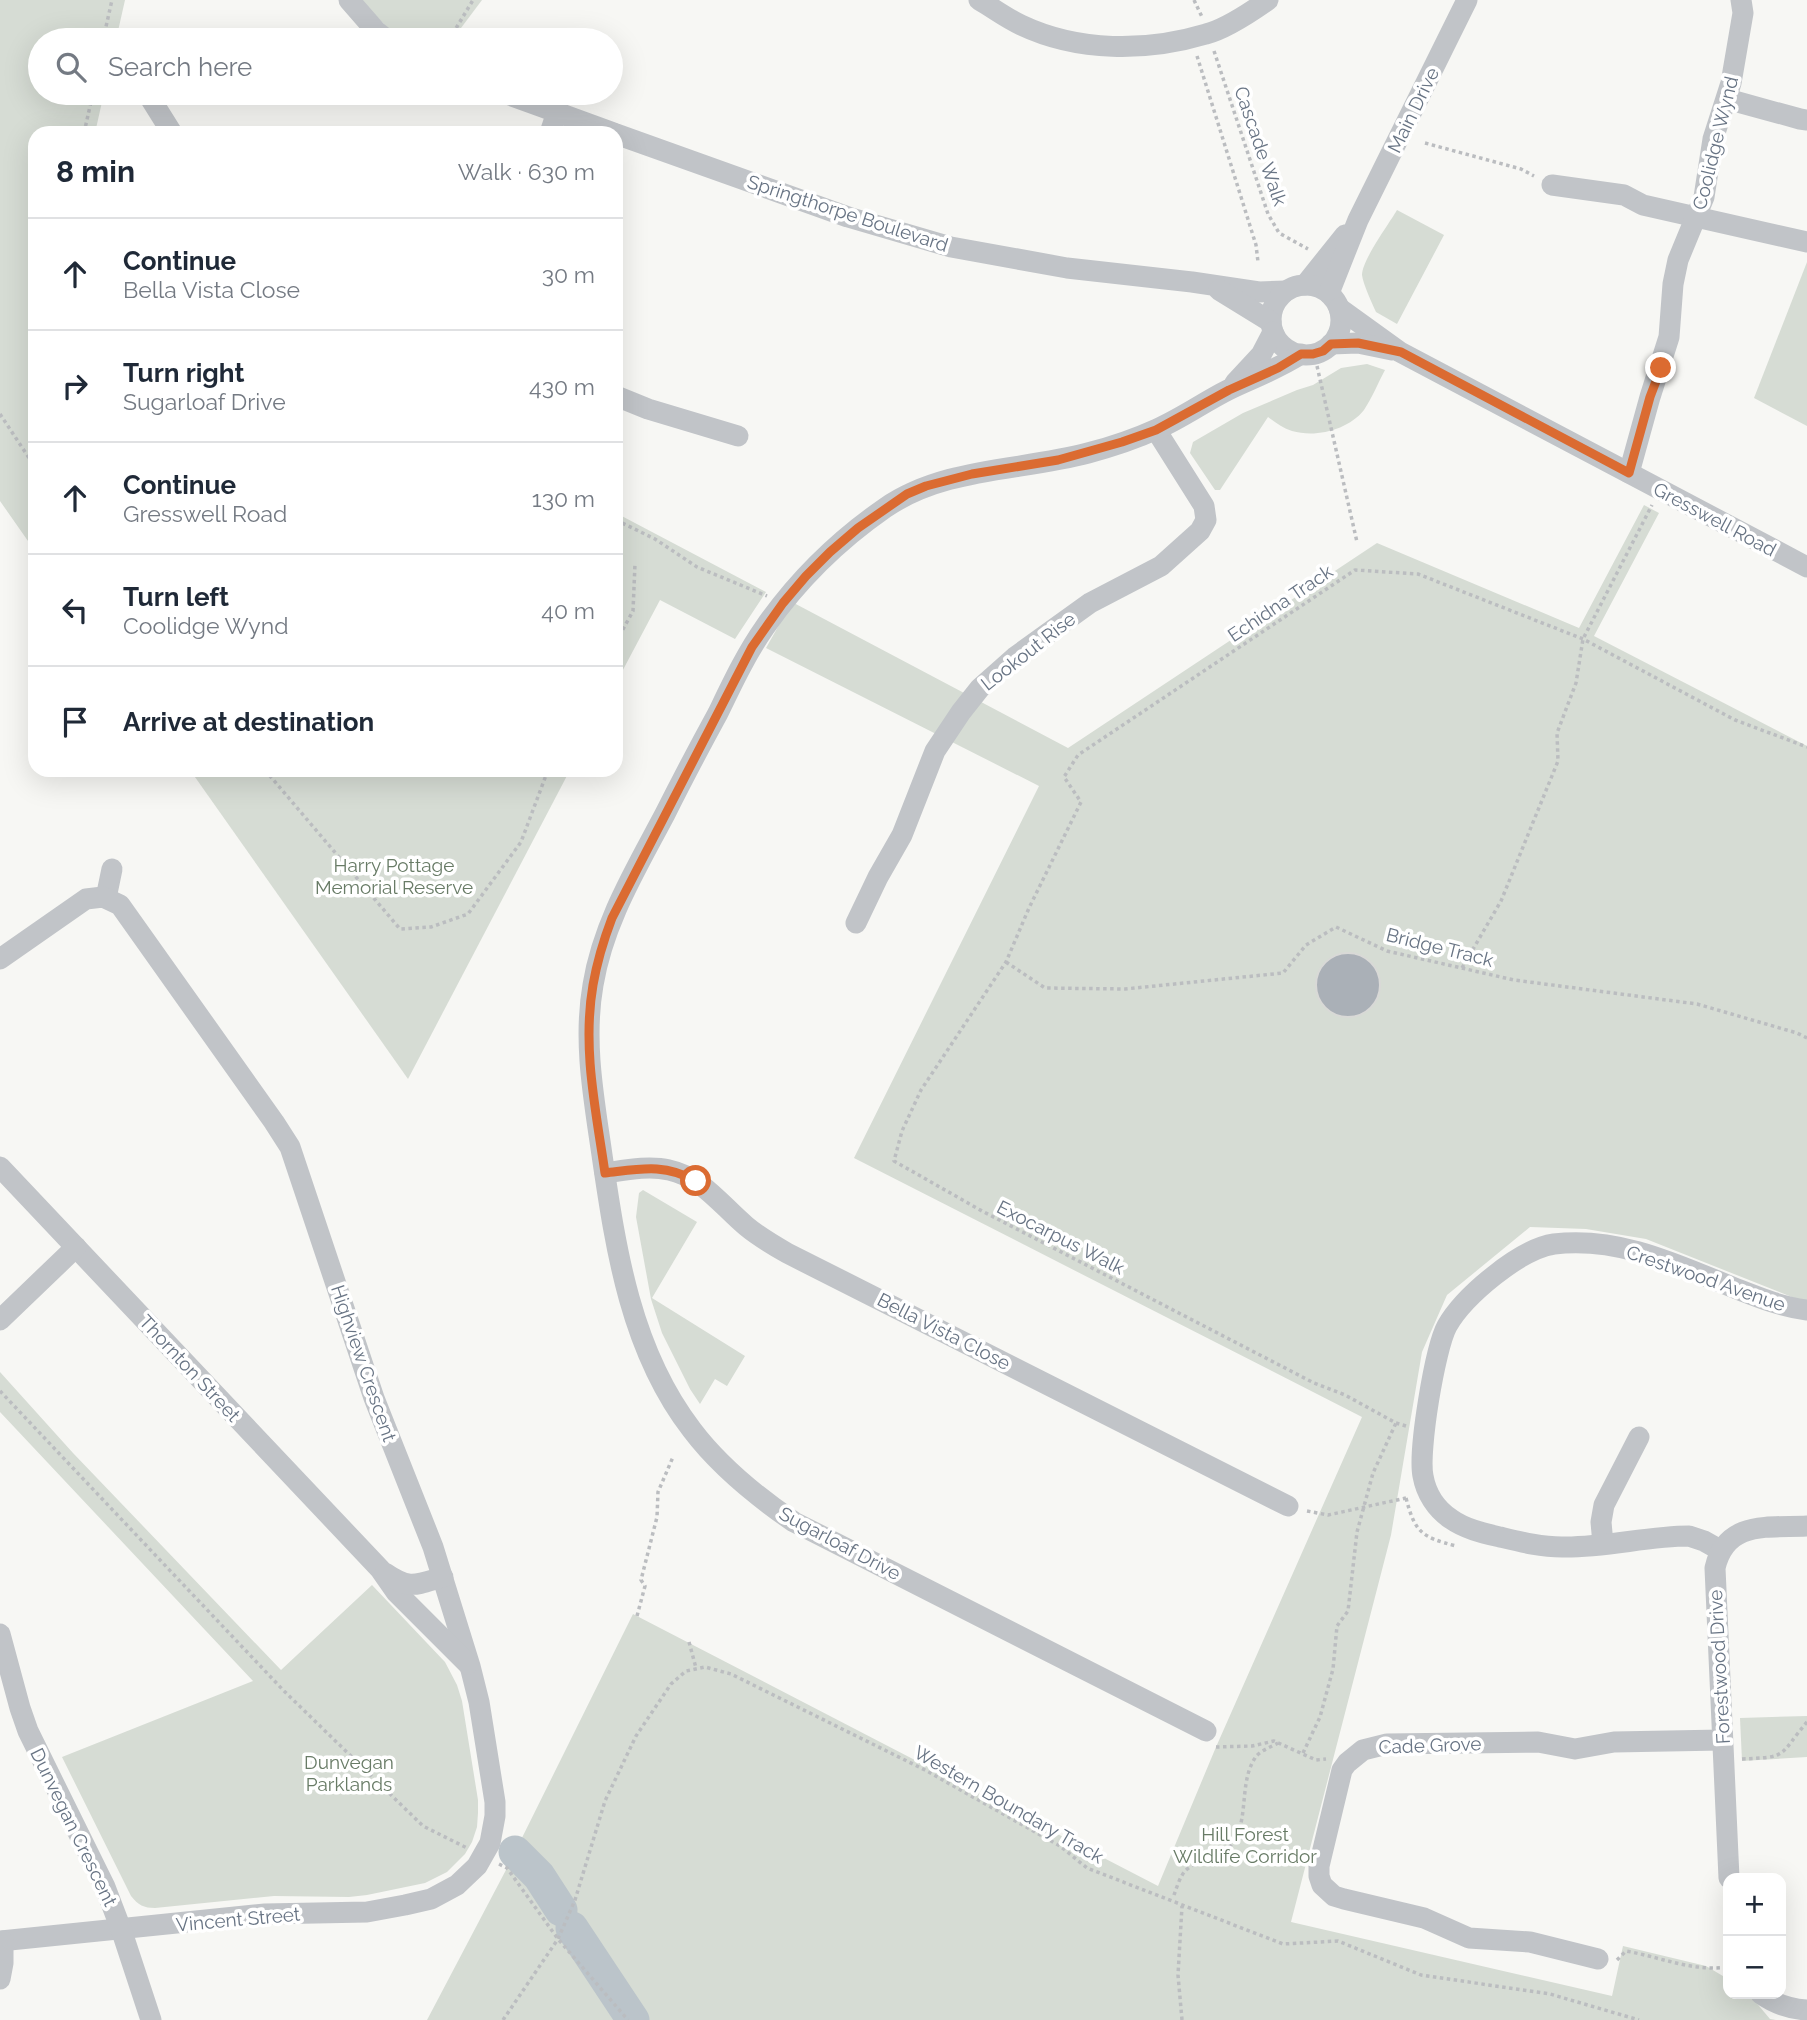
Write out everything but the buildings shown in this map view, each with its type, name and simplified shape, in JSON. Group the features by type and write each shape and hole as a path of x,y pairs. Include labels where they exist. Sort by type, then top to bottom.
{"street":[{"path":"349,0 373,28"},
{"path":"979,0 1021,25 1065,39 1100,46 1144,47 1200,36 1251,12 1268,0"},
{"name":"Main Drive","path":"1334,301 1358,220 1467,0"},
{"name":"Coolidge Wynd","path":"1629,473 1670,337 1673,284 1678,260 1704,197 1713,139 1727,99 1742,6"},
{"path":"1727,99 1807,120"},
{"path":"154,105 168,126"},
{"name":"Springthorpe Boulevard","path":"537,105 596,126"},
{"path":"552,126 557,112"},
{"name":"Springthorpe Boulevard","path":"623,136 848,217 951,247 1067,268 1259,292 1296,288"},
{"path":"1552,185 1624,195 1643,205 1807,242"},
{"name":"Main Drive","path":"1296,288 1358,220"},
{"name":"Springthorpe Boulevard","path":"1211,286 1272,327"},
{"path":"1296,288 1322,288 1334,301 1340,327 1337,336 1315,351 1284,347 1272,327 1273,310 1278,299 1296,288"},
{"name":"Gresswell Road","path":"1334,301 1401,352 1807,568"},
{"name":"Sugarloaf Drive","path":"1229,390 1261,355 1272,327"},
{"name":"Gresswell Road","path":"1315,351 1358,343 1401,352"},
{"name":"Sugarloaf Drive","path":"1206,1731 794,1522 754,1494 690,1429 646,1352 625,1283 593,1097 589,1038 593,985 605,937 623,895 733,683 764,628 806,576 830,552 858,528 907,494 972,474 1087,453 1156,430 1229,390 1315,351"},
{"path":"623,399 738,436"},
{"name":"Lookout Rise","path":"856,923 902,835 936,751 980,688 1015,657 1090,603 1161,566 1204,526 1204,506 1156,430"},
{"path":"0,959 81,902 95,897 106,898 112,869"},
{"name":"Highview Crescent","path":"106,898 127,912 290,1147 374,1398 443,1577 479,1702 495,1802 493,1831 483,1856 468,1876"},
{"name":"Thornton Street","path":"0,1167 380,1569 396,1592 470,1666"},
{"name":"Bella Vista Close","path":"605,1173 651,1168 684,1174 708,1191 750,1229 787,1253 1288,1506"},
{"name":"Crestwood Avenue","path":"1720,1550 1689,1536 1549,1547 1487,1534 1449,1518 1429,1493 1421,1462 1440,1345 1451,1319 1473,1294 1510,1263 1544,1246 1572,1243 1648,1253 1773,1303 1807,1310"},
{"path":"0,1320 76,1247"},
{"path":"1603,1544 1601,1522 1604,1504 1639,1437"},
{"path":"1720,1550 1733,1536 1752,1529 1807,1526"},
{"name":"Forestwood Drive","path":"1720,1550 1715,1579 1729,1873"},
{"name":"Thornton Street","path":"380,1569 397,1581 412,1586 443,1577"},
{"path":"424,1620 433,1619 451,1605"},
{"name":"Dunvegan Crescent","path":"0,1634 29,1731 105,1887 151,2020"},
{"name":"Cade Grove","path":"1347,1763 1363,1750 1387,1744 1538,1742 1575,1749 1614,1742 1723,1740"},
{"path":"1347,1763 1339,1779 1319,1866 1319,1876 1328,1892 1344,1899 1424,1918 1469,1938 1530,1942 1598,1959"},
{"name":"Vincent Street","path":"2,1941 273,1913 367,1912 431,1899 468,1876"},
{"path":"0,1979 3,1963 2,1941"},
{"path":"1769,1999 1781,2006 1807,2010"}],"path":[{"path":"106,28 112,0"},
{"path":"456,28 473,0"},
{"name":"Cascade Walk","path":"1200,36 1268,214 1279,233 1310,249"},
{"name":"Cascade Walk","path":"1200,36 1256,245 1258,262"},
{"path":"86,126 90,105"},
{"path":"1425,143 1521,169 1552,185"},
{"path":"1315,351 1357,542"},
{"path":"0,414 28,456"},
{"path":"1462,968 1501,901 1558,761 1557,733 1576,683 1583,639 1660,490"},
{"path":"623,523 655,539 697,567 783,603"},
{"path":"623,629 633,611 635,564"},
{"name":"Echidna Track","path":"1006,962 1081,802 1064,777 1078,755 1355,570 1418,574 1583,639 1735,720 1807,747"},
{"path":"271,777 400,929 431,927 468,914 522,842 545,777"},
{"name":"Bridge Track","path":"1006,962 1045,988 1125,989 1232,979 1283,973 1306,945 1336,927 1387,951 1514,980 1697,1004 1807,1038"},
{"name":"Exocarpus Walk","path":"1006,962 921,1090 902,1131 894,1161 982,1211 1314,1383 1345,1395 1396,1423 1425,1429"},
{"path":"0,1391 284,1691 423,1826 507,1868 558,1939 628,2020"},
{"path":"1303,1753 1320,1717 1333,1669 1337,1626 1348,1611 1357,1532 1373,1474 1396,1423"},
{"path":"637,1616 645,1586 641,1580 657,1517 658,1492 673,1457"},
{"path":"1288,1506 1328,1515 1429,1493"},
{"path":"1406,1498 1410,1517 1426,1536 1459,1547"},
{"path":"503,2020 558,1939 575,1900 605,1801 636,1735 671,1684 686,1671 696,1668 690,1642"},
{"name":"Western Boundary Track","path":"696,1668 705,1667 732,1674 925,1770 1060,1846 1087,1868 1283,1944 1338,1941 1421,1975 1550,1994 1639,2020"},
{"path":"1740,1759 1778,1756 1790,1746 1807,1722"},
{"path":"1206,1731 1216,1747 1252,1746 1274,1741 1316,1760 1332,1759 1347,1763"},
{"path":"1174,1895 1184,1871 1199,1862 1220,1855 1235,1840 1241,1822 1248,1774 1256,1756 1278,1743"},
{"path":"1182,1906 1178,1975 1182,2020"},
{"path":"1598,1959 1605,1965 1615,1962 1626,1951 1694,1968 1723,1968"}],"green space":[{"path":"0,0 125,0 119,28 28,28 28,105 101,105 97,126 28,126 28,541 0,501"},
{"path":"360,0 482,0 461,28 388,28"},
{"path":"1397,210 1444,235 1397,324 1376,312 1362,275 1371,252"},
{"path":"1807,262 1807,426 1754,398"},
{"path":"1367,364 1385,370 1367,405 1357,417 1331,431 1301,433 1289,430 1268,417 1220,490 1215,490 1190,453 1193,442 1243,413 1313,385 1341,368"},
{"name":"Hill Forest Wildlife Corridor","path":"1644,505 1659,513 1594,636 1807,746 1807,1303 1646,1239 1586,1229 1530,1227 1447,1295 1422,1352 1391,1535 1291,1922 1612,1996 1623,1946 1706,1966 1723,1976 1723,1999 1753,1999 1770,2019 1776,2020 427,2020 507,1868 633,1614 1158,1886 1216,1747 1362,1417 854,1158 1039,786 766,648 792,602 1068,748 1377,543 1579,628"},
{"path":"623,517 766,592 735,639 660,600 623,670"},
{"name":"Harry Pottage Memorial Reserve","path":"195,777 566,777 408,1079"},
{"path":"643,1190 697,1222 652,1298 745,1356 727,1386 715,1379 700,1404 662,1333 651,1299 636,1217 639,1193"},
{"name":"Dunvegan Parklands","path":"0,1372 73,1453 281,1670 372,1585 445,1662 462,1701 478,1800 477,1827 472,1842 465,1854 447,1872 425,1883 349,1897 274,1896 155,1908 142,1905 131,1896 62,1757 253,1681 0,1412"},
{"path":"1807,1716 1807,1757 1742,1761 1740,1718"}],"waterway":[{"path":"515,1852 539,1876 561,1910"},
{"path":"572,1928 633,2020"}],"route":[{"path":"696,1181 667,1169 605,1173 593,1097 589,1038 590,1010 598,962 612,918 752,647 806,576 858,528 887,506 926,486 972,474 1087,453 1156,430 1301,354 1323,351 1331,344 1358,343 1401,352 1629,473 1661,368"}]}
